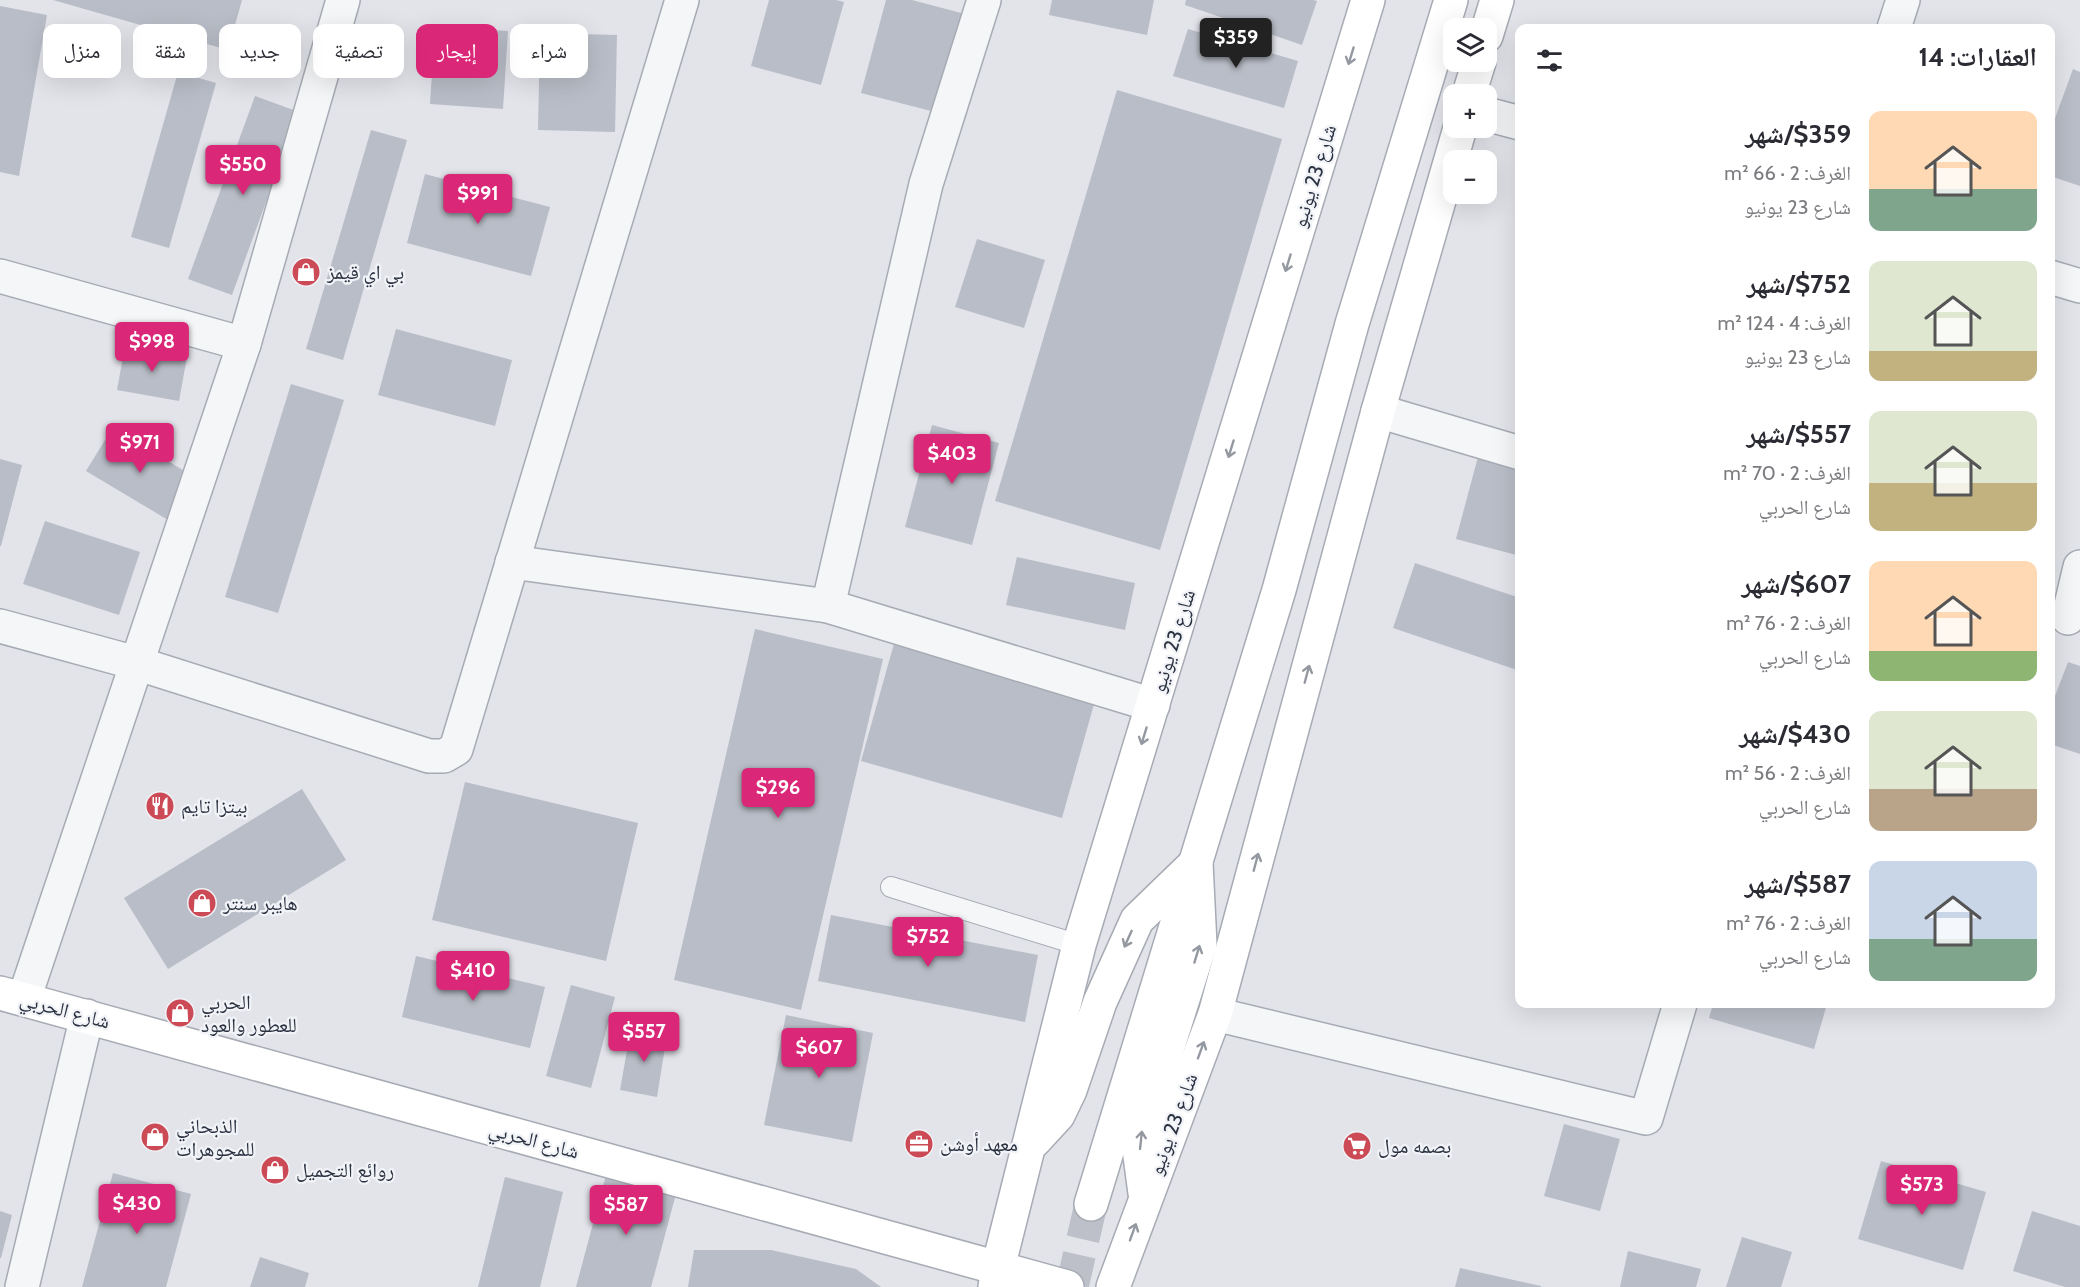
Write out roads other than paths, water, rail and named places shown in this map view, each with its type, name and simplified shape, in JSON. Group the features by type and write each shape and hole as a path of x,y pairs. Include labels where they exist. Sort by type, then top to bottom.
{"street":[{"path":"12,996 136,663 244,344 343,0"},
{"path":"0,626 136,663 429,756 444,756 456,749 682,0"},
{"path":"828,606 926,184 984,0"},
{"name":"شارع 23 يونيو","path":"996,1277 1079,945 1368,0"},
{"path":"1091,1204 1279,590 1352,324 1451,0"},
{"path":"1492,18 1497,0"},
{"path":"1895,24 1903,0"},
{"path":"1497,117 1515,122"},
{"name":"شارع 23 يونيو","path":"1113,1287 1215,1014 1378,411 1457,138"},
{"path":"0,276 244,344"},
{"path":"2055,278 2080,286"},
{"path":"1378,411 1515,452"},
{"path":"512,562 828,606 1153,705"},
{"path":"2066,617 2080,567"},
{"path":"1028,1148 1058,1115 1070,1090 1100,1002 1137,920 1196,863"},
{"path":"1146,1198 1138,1141 1200,945 1196,863"},
{"name":"شارع الحربي","path":"12,996 996,1277 1067,1287"},
{"path":"1215,1014 1646,1118 1679,1008"},
{"path":"22,1287 87,1016"}],"lane":[{"path":"891,887 1079,945"}],"tunnel":[{"path":"1072,1287 1091,1204"}],"place":[{"name":"بي اي قيمز","path":"306,272"},
{"name":"بيتزا تايم","path":"160,806"},
{"name":"هايبر سنتر","path":"202,903"},
{"name":"الحربي للعطور والعود","path":"180,1013"},
{"name":"الذبحاني للمجوهرات","path":"155,1137"},
{"name":"معهد أوشن","path":"919,1144"},
{"name":"بصمه مول","path":"1357,1146"},
{"name":"روائع التجميل","path":"275,1170"}]}
